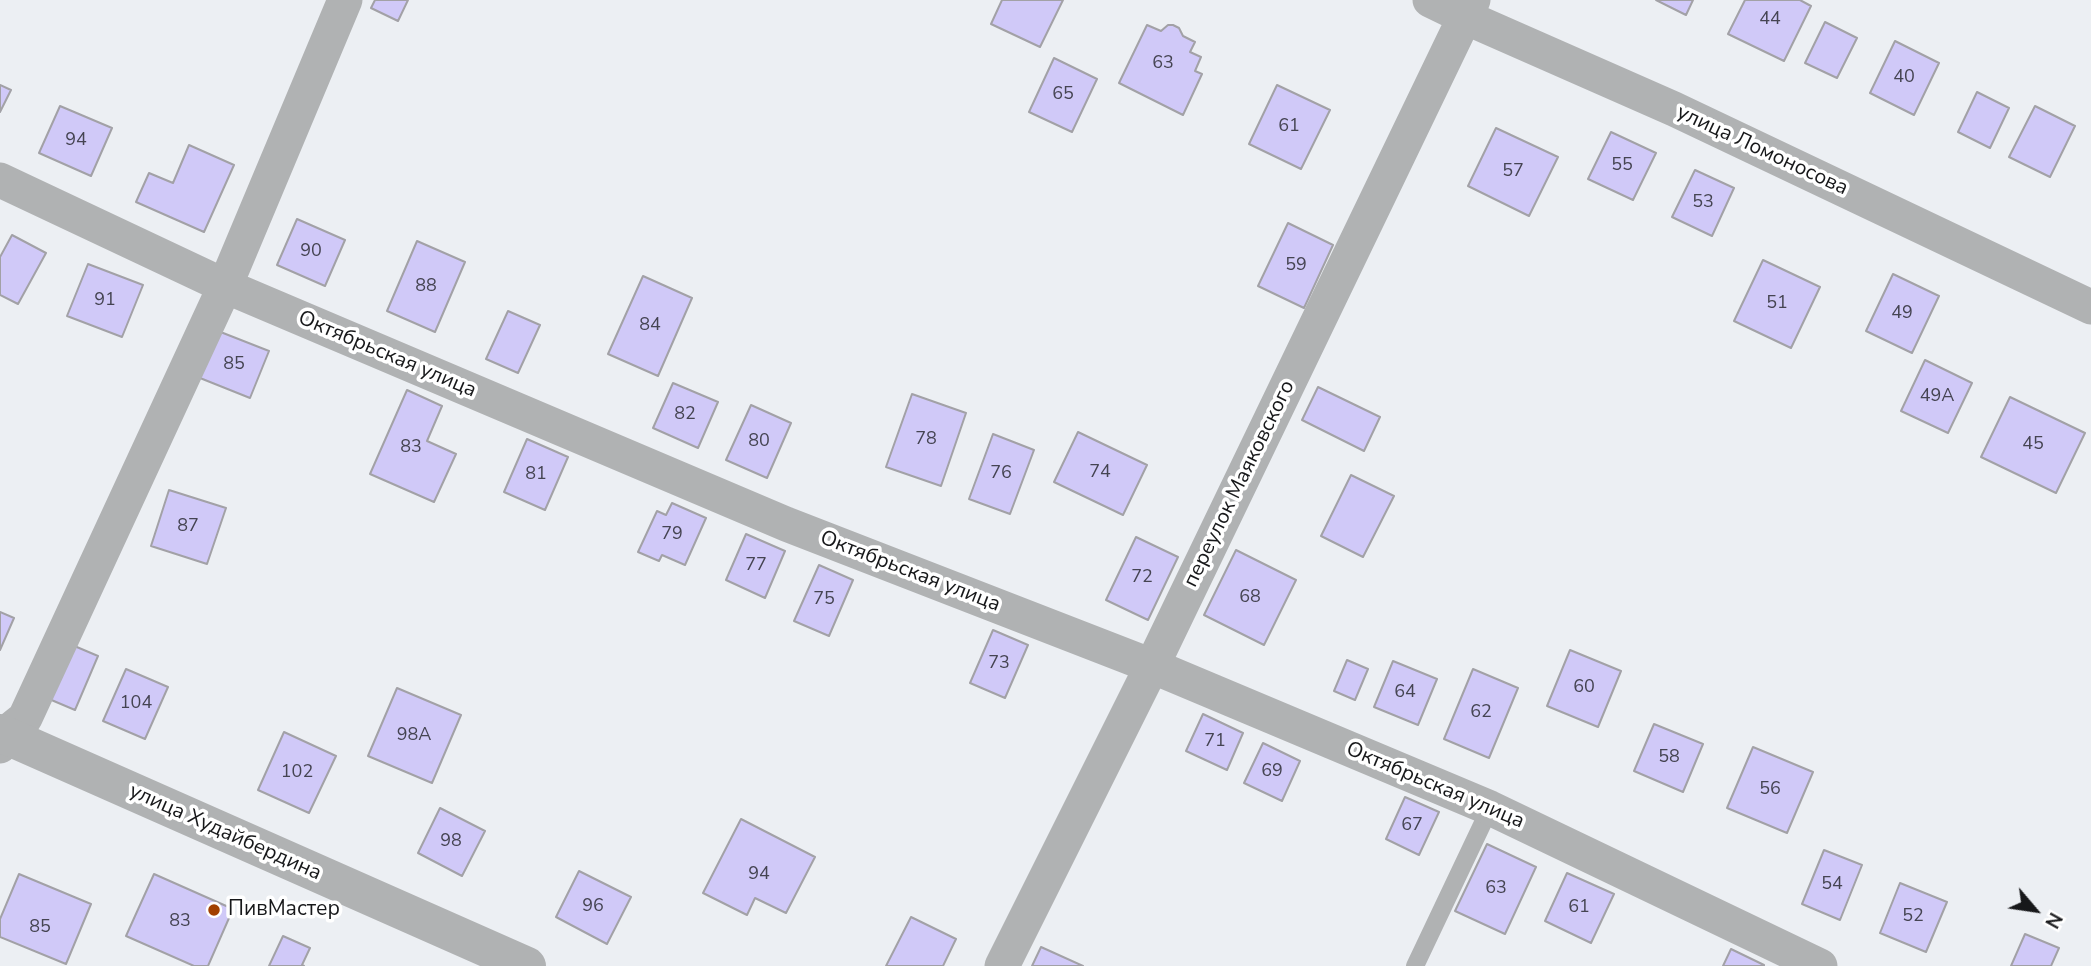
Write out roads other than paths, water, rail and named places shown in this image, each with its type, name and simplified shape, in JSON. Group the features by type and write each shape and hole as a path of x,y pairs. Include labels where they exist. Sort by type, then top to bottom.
{"street":[{"path":"1,738 25,718 225,286 345,0"},
{"name":"улица Ломоносова","path":"1430,0 1469,9 2091,307"},
{"name":"переулок Маяковского","path":"1002,966 1152,666 1469,9"},
{"name":"Октябрьская улица","path":"0,180 225,286 786,524 1152,666 1490,808 1820,966"},
{"name":"улица Худайбердина","path":"1,738 527,966"}],"lane":[{"path":"1415,966 1490,808"}],"place":[{"name":"ПивМастер","path":"214,910"}]}
